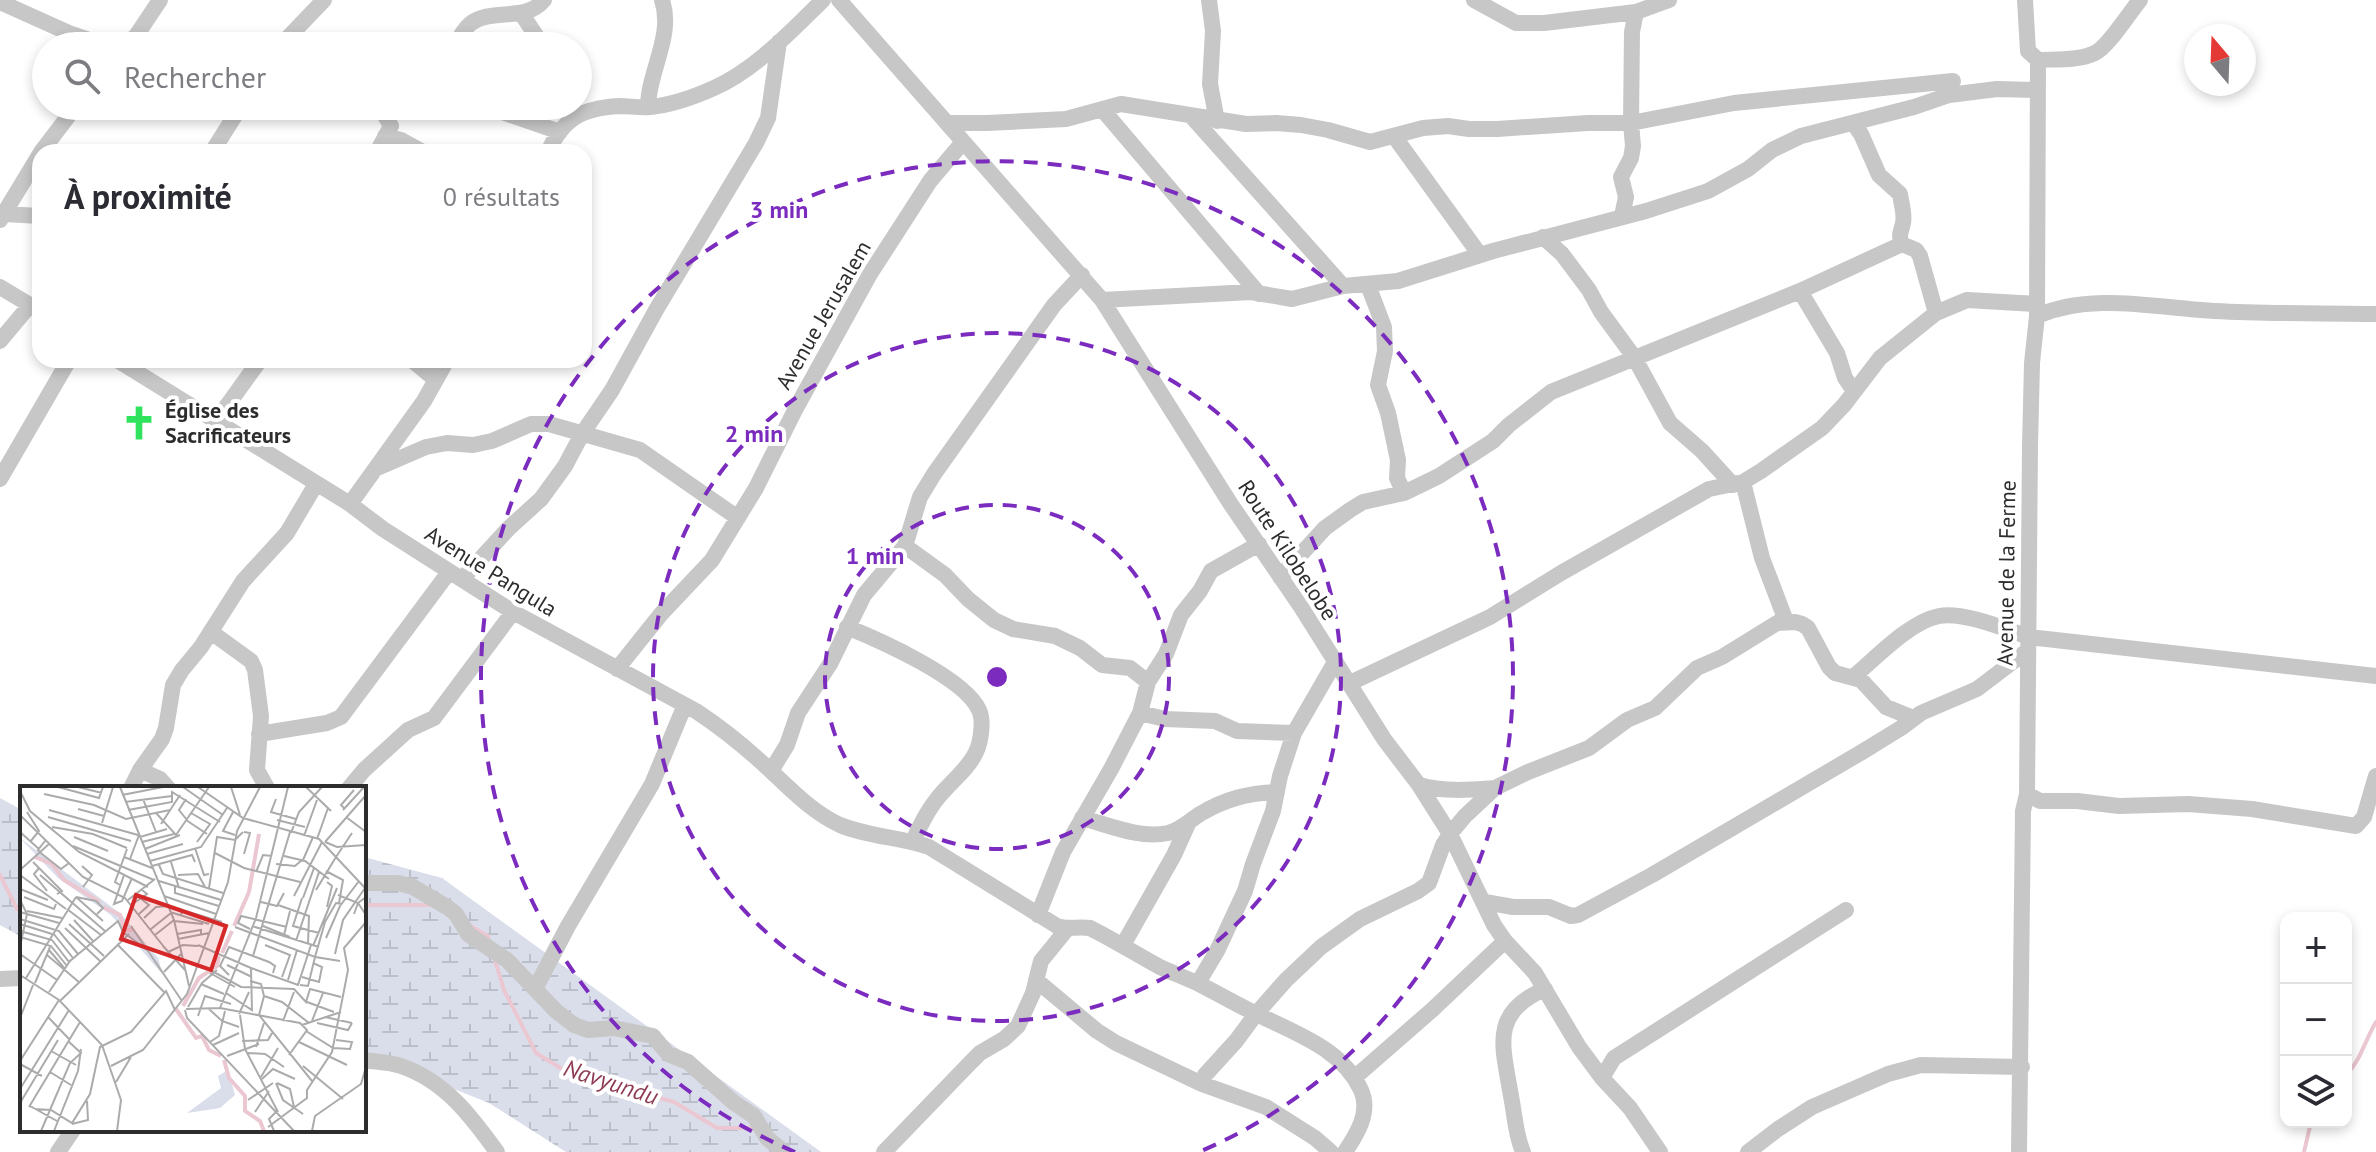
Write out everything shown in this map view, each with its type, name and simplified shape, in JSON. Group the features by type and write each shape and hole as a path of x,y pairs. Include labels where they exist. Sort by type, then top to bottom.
{"street":[{"path":"139,32 160,0"},
{"path":"293,32 324,0"},
{"path":"464,32 477,20 537,9 544,0"},
{"path":"648,107 650,82 665,24 662,0"},
{"path":"592,105 648,107 672,103 714,88 742,72 823,0"},
{"name":"Route Kilobelobe","path":"839,0 1102,300 1230,503 1450,834 1494,925 1524,960 1579,1047 1630,1108 1660,1152"},
{"path":"1209,0 1213,31 1210,84 1217,121"},
{"path":"1474,0 1516,23 1544,23 1636,12 1669,0"},
{"name":"Avenue de la Ferme","path":"2019,1152 2022,1067 2020,968 2030,802 2028,644 2038,60 2028,51 2025,0"},
{"path":"2038,60 2076,58 2104,48 2140,0"},
{"path":"0,2 67,32"},
{"path":"1622,216 1626,197 1621,177 1631,158 1633,146 1632,32 1636,12"},
{"path":"521,13 534,32"},
{"path":"259,734 308,727 341,717 456,575 541,499 612,390 664,296 756,143 768,118 779,42"},
{"path":"947,123 1066,119 1121,104 1217,121 1301,125 1370,142 1423,128 1631,123 1734,103 1953,81"},
{"path":"1102,300 1251,292 1292,299 1343,286 1417,277 1480,255 1708,191 1748,169 1772,150 1801,136 1949,95 1997,89 2037,90"},
{"path":"1102,109 1259,294"},
{"path":"1192,117 1343,286"},
{"path":"48,144 66,120"},
{"path":"217,144 232,120"},
{"path":"381,144 391,126 388,120"},
{"path":"525,120 560,132"},
{"path":"553,144 569,120"},
{"path":"1853,123 1879,175 1900,194 1903,223 1899,232 1902,244"},
{"path":"385,136 408,144"},
{"path":"1394,136 1480,255"},
{"name":"Avenue Jerusalem","path":"617,669 661,614 712,560 756,488 870,274 930,181 963,142"},
{"path":"2,217 32,168"},
{"path":"2,217 32,216"},
{"path":"1543,237 1562,254 1634,357 1670,423 1738,483 1786,621"},
{"path":"1280,577 1325,528 1350,510 1363,502 1404,493 1439,476 1493,441 1551,392 1800,291 1902,244 1916,250 1920,256 1936,313"},
{"path":"771,771 787,745 798,713 830,664 868,589 905,546 920,497 934,474 1054,305 1082,275"},
{"path":"1368,285 1384,327 1385,351 1378,385 1388,413 1398,460 1397,478 1404,493"},
{"path":"0,287 32,306"},
{"path":"1800,291 1837,353 1845,378 1854,391"},
{"path":"1350,683 1490,617 1709,489 1738,483 1822,428 1880,358 1936,313 1967,300 2036,310 2099,303 2215,311 2376,314"},
{"path":"0,341 32,311"},
{"path":"0,479 64,368"},
{"name":"Avenue Pangula","path":"130,368 350,504 383,529 513,612 696,711 718,726 810,806 838,824 877,836 913,841"},
{"path":"216,421 254,368"},
{"path":"422,368 436,380"},
{"path":"350,504 424,401 443,368"},
{"path":"375,469 426,447 447,443 473,445 492,441 531,424 549,424 640,450 738,518"},
{"path":"132,786 162,739 177,678 243,581 287,533 316,484"},
{"path":"1038,915 1063,852 1140,713 1148,682 1166,654 1181,615 1200,591 1207,575 1259,544"},
{"path":"905,546 957,584 968,599 994,620 1013,629 1055,636 1080,648 1102,665 1130,668 1148,682"},
{"path":"351,786 408,730 434,718 513,612"},
{"path":"1853,677 1897,640 1939,616 1976,621 2028,644 2376,676"},
{"path":"1202,1084 1205,1075 1256,1014 1321,947 1360,919 1429,883 1450,834 1495,788 1589,748 1627,720 1655,708 1697,668 1722,657 1777,623 1795,622 1808,628 1835,673 1853,677 1867,685 1886,707 1913,718"},
{"path":"847,627 889,644 919,661 970,695 981,712 977,751 937,798 913,841 929,847 1057,926 1090,928 1161,967 1323,1047 1342,1063 1362,1091 1364,1111 1359,1131 1345,1152"},
{"path":"211,632 251,661 259,685 261,716 257,770 266,786"},
{"path":"1485,902 1513,907 1549,907 1571,916 1578,915 1652,875 1913,718 1977,689 2028,644"},
{"path":"1198,983 1239,908 1273,811 1285,757 1294,733 1335,662"},
{"path":"535,989 568,926 652,784 684,707"},
{"path":"1140,713 1165,719 1215,721 1237,731 1294,733"},
{"path":"140,770 160,779 166,786"},
{"path":"2030,802 2077,801 2119,806 2188,804 2252,809 2356,826 2364,817 2376,776"},
{"path":"1419,785 1455,791 1495,788"},
{"path":"1082,818 1114,828 1165,834 1235,797 1277,792"},
{"path":"1123,945 1188,824"},
{"path":"366,883 398,883 413,887 447,907 456,914 468,934 507,960 562,1016 580,1028 614,1028 653,1036 668,1054 688,1062 733,1102 754,1116 767,1138 784,1152"},
{"path":"1602,1078 1614,1058 1846,910"},
{"path":"884,1152 980,1053 1013,1033 1027,1008 1041,961 1067,929"},
{"path":"1354,1078 1505,941"},
{"path":"0,979 20,978"},
{"path":"1036,980 1116,1043 1202,1084 1240,1096 1275,1112 1331,1152"},
{"path":"1523,1152 1515,1134 1502,1048 1504,1027 1513,1009 1530,995 1545,989"},
{"path":"366,1060 401,1066 440,1086 460,1104 497,1152"},
{"path":"1748,1152 1812,1107 1888,1074 1921,1065 2022,1067"},
{"path":"58,1152 72,1132"}],"green space":[{"path":"0,798 20,809 20,936 0,925"},
{"path":"366,858 442,878 821,1152 566,1152 489,1103 366,1054"}],"waterway":[{"name":"Navyundu","path":"0,875 17,909 20,909"},
{"name":"Navyundu","path":"366,905 430,905"},
{"name":"Navyundu","path":"469,925 488,936 489,941"},
{"name":"Navyundu","path":"494,957 504,990 536,1053 567,1072 674,1102 717,1128 754,1128"},
{"path":"2352,1067 2376,1022"},
{"path":"2304,1152 2310,1128"}],"place":[{"name":"Église des Sacrificateurs","path":"139,423"}]}
